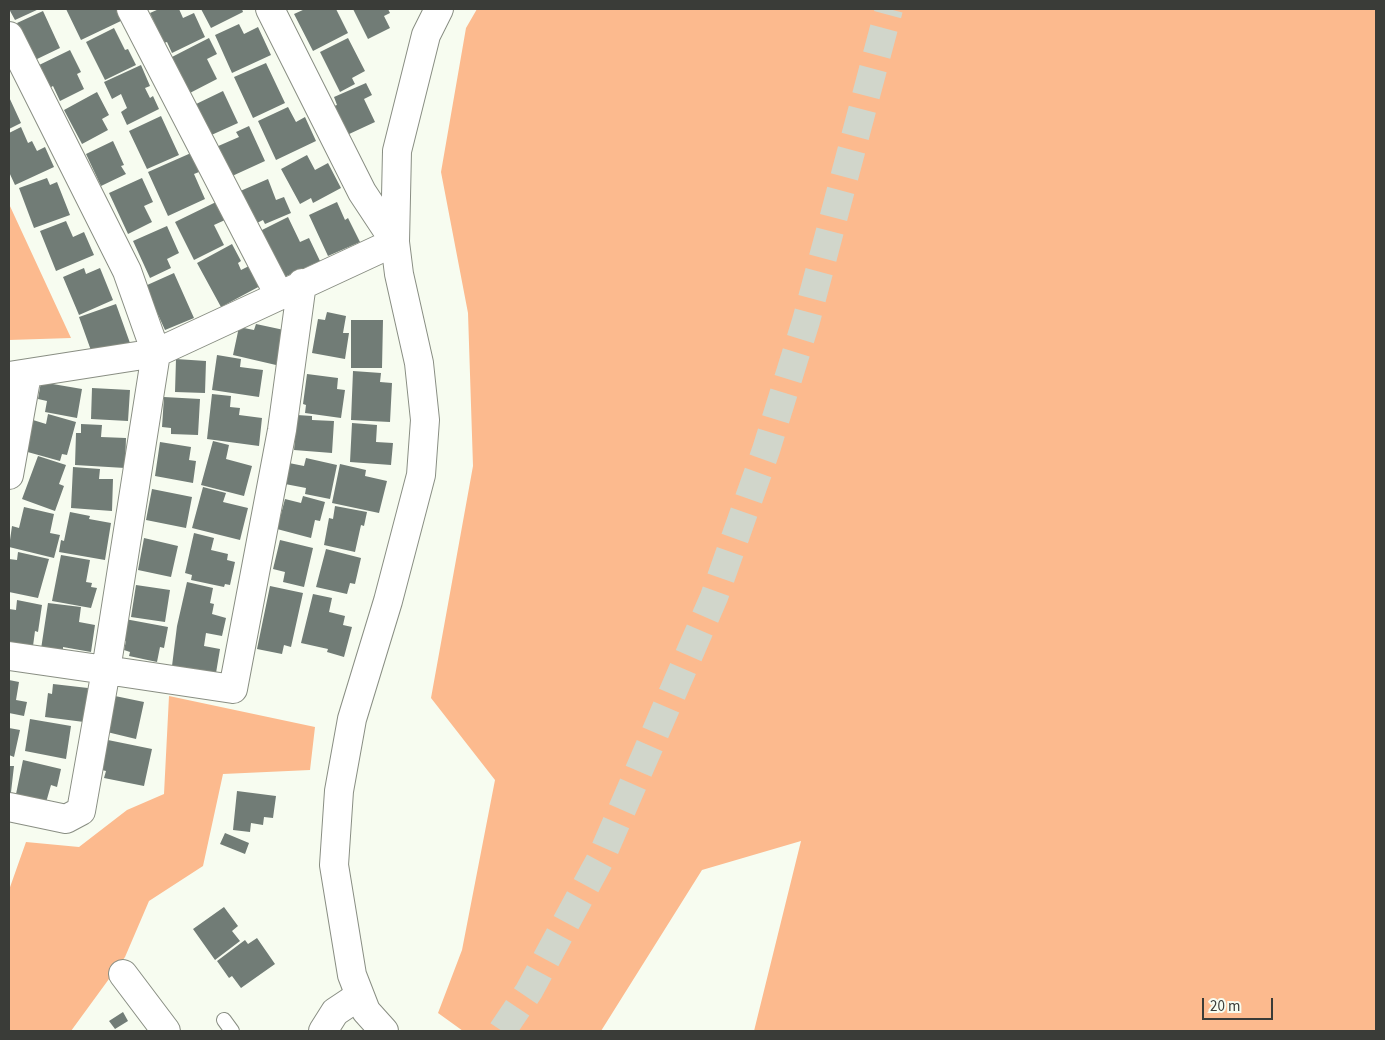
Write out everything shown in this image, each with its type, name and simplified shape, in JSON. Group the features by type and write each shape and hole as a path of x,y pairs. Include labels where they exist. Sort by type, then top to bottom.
{"street":[{"path":"9,656 233,690 282,430 290,289 131,9"},
{"path":"270,9 362,192 396,242"},
{"path":"384,1031 366,1011 352,975 334,865 339,791 352,719 388,601 420,475 425,420 419,363 399,274 396,242 397,151 426,35 439,9"},
{"path":"9,36 127,271 156,353 106,670 81,811 66,819 9,807"},
{"path":"9,474 18,375 156,353 290,289 396,242"},
{"path":"123,974 166,1031"},
{"path":"323,1031 335,1012 359,996"}],"shaded area":[{"path":"477,9 1376,9 1376,1031 754,1031 801,841 702,870 601,1031 463,1031 438,1013 462,950 495,780 431,698 473,466 468,313 441,172 466,28"},
{"path":"9,204 71,338 9,340"},
{"path":"169,696 315,727 310,770 223,774 203,866 149,901 125,957 71,1031 9,1031 9,890 26,842 79,847 127,810 164,794"}],"building":[{"path":"9,9 39,9 15,20"},
{"path":"66,9 118,9 123,20 81,40"},
{"path":"159,9 179,9 183,18 194,13 205,37 172,53 167,42 164,43 150,13"},
{"path":"201,9 242,9 243,12 211,28"},
{"path":"305,9 336,9 348,33 313,51 294,14"},
{"path":"353,9 388,9 390,13 384,16 390,28 368,39"},
{"path":"43,11 60,48 35,60 17,23"},
{"path":"239,24 244,34 258,27 271,55 232,73 215,35"},
{"path":"114,28 125,50 128,49 136,65 105,80 86,42"},
{"path":"209,38 217,54 207,59 217,79 186,95 168,59"},
{"path":"348,38 365,71 352,78 355,84 340,92 320,52"},
{"path":"70,50 81,72 77,74 84,89 60,101 53,86 46,90 35,67"},
{"path":"266,63 285,103 253,118 234,77"},
{"path":"141,65 150,86 145,88 150,98 153,96 159,109 127,125 121,112 127,108 121,94 112,99 104,82"},
{"path":"366,83 372,95 364,99 375,122 347,135 334,106 337,105 334,97"},
{"path":"223,91 238,123 207,137 192,106"},
{"path":"97,92 109,115 102,119 108,130 82,144 64,110"},
{"path":"9,97 21,123 9,129"},
{"path":"288,107 296,122 305,117 316,141 276,160 258,121"},
{"path":"161,116 179,155 147,169 129,131"},
{"path":"249,126 265,161 230,177 216,147 239,137 236,132"},
{"path":"21,127 28,143 32,141 37,151 45,147 54,167 15,185 9,172 9,133"},
{"path":"113,141 124,165 121,166 126,174 101,186 86,154"},
{"path":"191,153 199,172 194,174 205,199 168,216 148,172"},
{"path":"307,155 315,170 328,163 341,188 313,203 311,198 300,204 281,169"},
{"path":"47,178 50,185 57,182 70,215 34,228 19,188"},
{"path":"142,178 153,202 144,206 152,222 128,234 109,193"},
{"path":"268,179 276,200 284,197 291,213 265,224 263,220 255,224 238,192"},
{"path":"216,202 225,220 214,225 224,245 194,260 175,222"},
{"path":"337,202 345,220 348,218 360,242 328,256 309,215"},
{"path":"288,217 300,242 309,238 320,261 280,279 258,232"},
{"path":"66,221 73,237 84,232 94,255 56,271 40,231"},
{"path":"167,226 179,253 167,259 171,268 150,278 133,241"},
{"path":"232,244 241,261 238,263 241,270 251,265 262,285 221,307 197,263"},
{"path":"84,268 86,274 100,268 113,300 79,315 63,277"},
{"path":"174,273 194,318 165,330 145,286"},
{"path":"116,304 130,343 93,356 79,317"},
{"path":"327,312 346,316 343,333 349,333 345,359 312,353 318,319 325,320"},
{"path":"351,320 383,320 382,368 351,368"},
{"path":"256,324 284,330 276,365 233,355 239,327 254,330"},
{"path":"217,355 241,359 240,367 263,370 259,397 212,390"},
{"path":"176,359 206,361 205,393 175,392"},
{"path":"353,371 381,373 380,382 392,383 390,422 351,420"},
{"path":"307,374 338,378 337,389 345,390 341,418 305,413 306,405 303,404"},
{"path":"41,382 82,389 77,418 45,412 47,401 38,399"},
{"path":"92,388 130,390 128,421 91,419"},
{"path":"212,394 231,396 230,407 240,408 239,415 262,418 259,446 207,439"},
{"path":"164,397 200,399 198,435 171,434 171,428 162,427"},
{"path":"48,414 76,422 67,455 62,454 60,461 24,451 33,420 46,424"},
{"path":"297,415 312,416 312,420 334,421 332,453 294,450"},
{"path":"352,423 377,425 376,442 393,443 391,465 350,462"},
{"path":"81,424 102,425 101,437 126,438 125,468 75,465 76,433 81,433"},
{"path":"213,441 229,445 226,459 252,466 244,496 201,485"},
{"path":"160,442 191,447 189,460 196,461 193,483 155,476"},
{"path":"38,456 66,465 59,484 64,486 55,511 22,499"},
{"path":"306,458 337,465 330,499 305,494 306,488 285,484 289,463 304,466"},
{"path":"340,464 366,470 365,476 387,481 379,513 332,503"},
{"path":"73,467 100,469 99,479 113,479 112,511 71,508"},
{"path":"203,487 226,493 223,502 248,508 240,540 192,528"},
{"path":"152,489 192,497 186,528 146,520"},
{"path":"303,496 325,502 320,521 315,520 311,538 277,529 285,499 301,503"},
{"path":"335,506 367,512 364,526 361,525 355,552 324,545 329,518 333,519"},
{"path":"24,507 54,514 50,533 60,535 54,558 9,547 12,526 19,528"},
{"path":"70,512 90,516 89,519 111,523 105,560 59,552 61,540 64,541"},
{"path":"194,533 214,538 211,550 228,554 227,560 235,562 230,585 225,584 224,587 191,580 192,575 185,573"},
{"path":"144,538 178,546 171,577 138,570"},
{"path":"280,540 313,548 304,587 283,582 285,572 273,569"},
{"path":"326,549 361,558 355,584 350,583 347,594 316,587"},
{"path":"18,552 49,559 38,598 9,592 9,559 17,560"},
{"path":"61,555 90,560 86,582 92,583 91,587 97,588 91,608 52,601"},
{"path":"187,582 213,588 210,603 214,604 212,614 226,618 222,636 206,633 204,646 220,649 216,673 172,666 177,626"},
{"path":"136,585 170,590 165,622 131,617"},
{"path":"270,586 303,593 291,647 284,645 282,654 257,649"},
{"path":"313,594 332,598 329,612 345,616 343,625 352,627 344,657 327,652 328,649 301,643"},
{"path":"17,600 42,605 38,632 35,631 33,646 9,642 9,609 16,610"},
{"path":"48,603 81,607 79,622 95,625 91,652 63,647 63,652 41,649"},
{"path":"125,619 168,627 164,648 160,647 157,662 129,656 130,652 124,650 126,641 121,640"},
{"path":"9,680 19,682 16,700 27,702 24,716 9,713"},
{"path":"53,684 88,688 84,722 45,717 48,693 52,694"},
{"path":"115,696 144,702 136,739 107,732"},
{"path":"30,719 71,726 66,759 25,751"},
{"path":"9,728 20,730 14,757 9,755"},
{"path":"103,739 152,749 144,786 104,778 106,771 98,769"},
{"path":"23,760 61,769 57,787 51,785 45,806 15,799"},
{"path":"9,766 14,766 10,801 9,801"},
{"path":"237,791 276,796 273,818 264,817 263,825 251,823 250,832 233,830"},
{"path":"225,833 249,843 245,854 220,844"},
{"path":"224,907 238,926 232,931 240,941 215,960 193,929"},
{"path":"257,938 275,964 241,988 232,976 229,978 217,961 245,940 248,944"},
{"path":"123,1012 128,1021 115,1029 109,1021"}],"tunnel":[{"path":"502,1031 529,991 601,858 714,597 766,450 806,321 889,9"}]}
